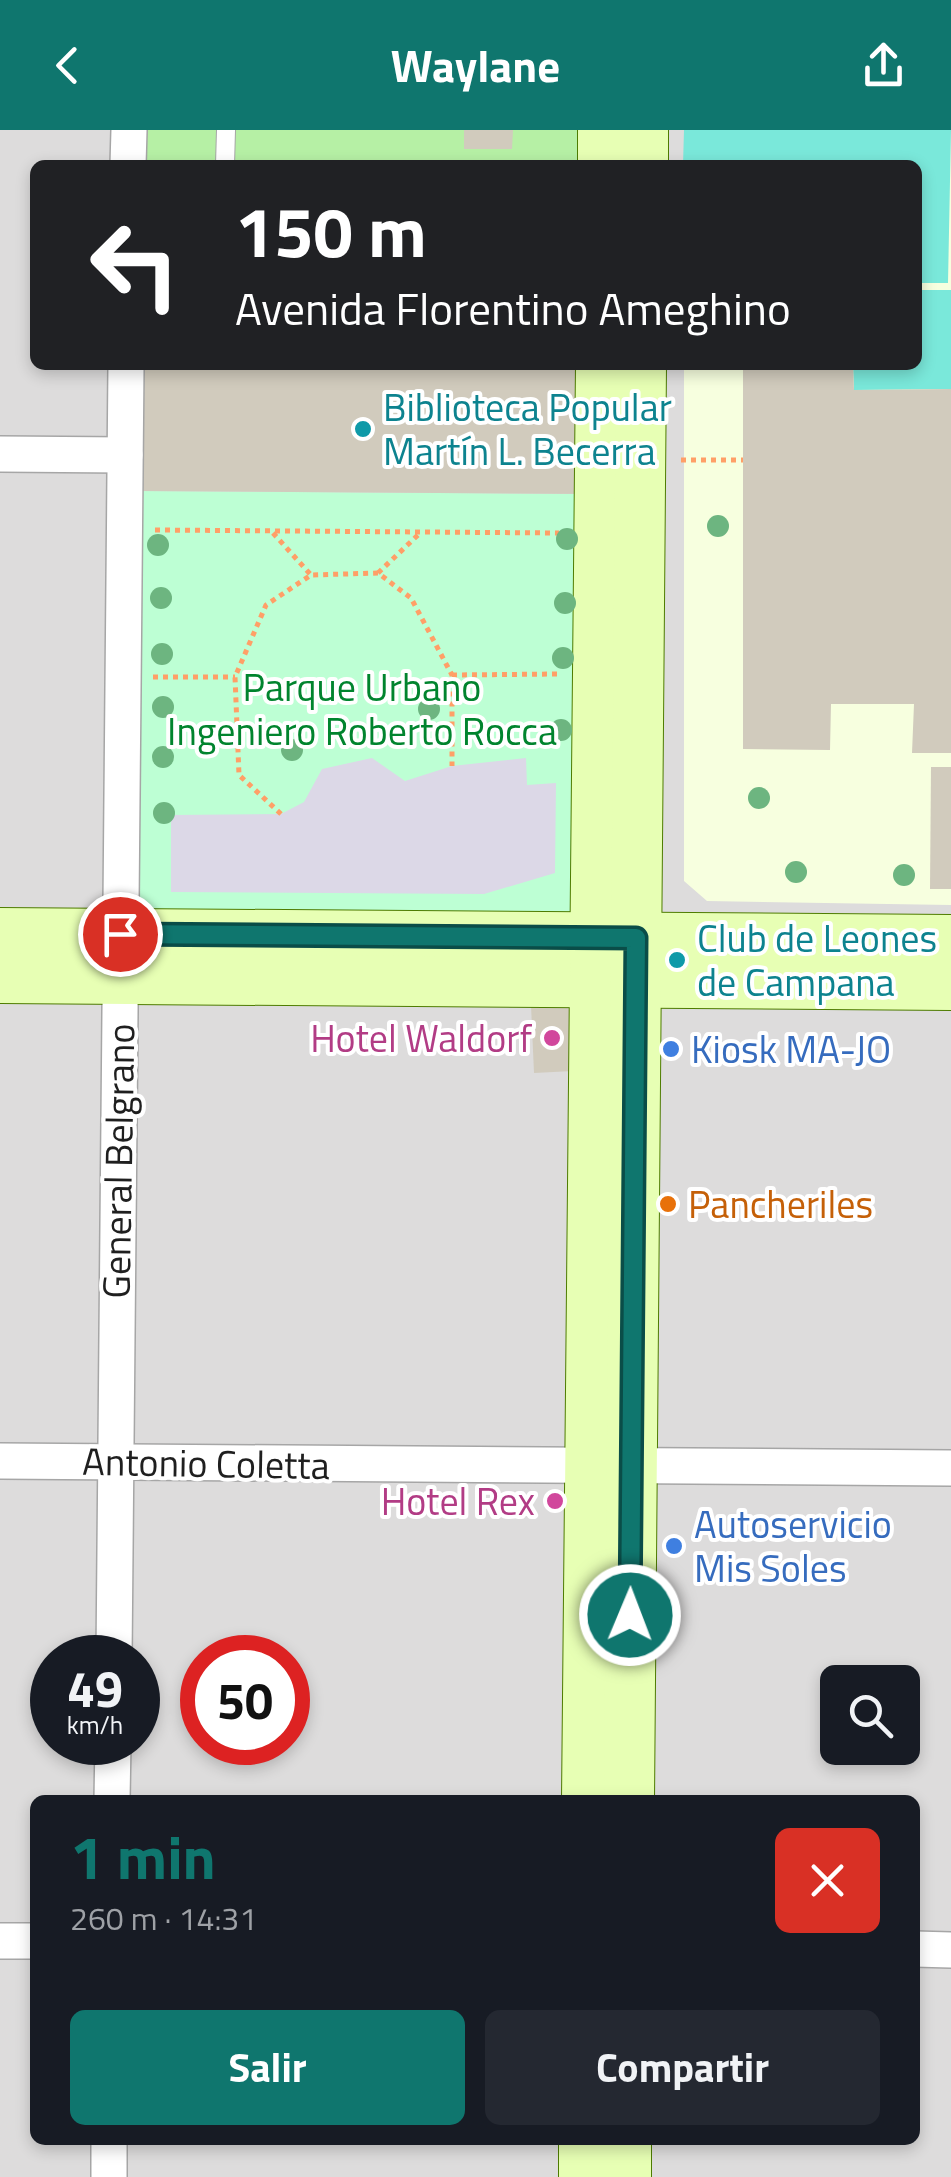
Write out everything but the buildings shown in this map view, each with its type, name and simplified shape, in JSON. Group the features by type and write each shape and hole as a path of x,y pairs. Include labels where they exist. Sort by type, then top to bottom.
{"main road":[{"path":"603,130 603,160"},
{"path":"643,130 643,160"},
{"path":"588,1795 611,1467 616,960 601,370"},
{"path":"616,960 641,370"},
{"path":"0,933 120,956 616,960 951,985"},
{"path":"616,960 951,940"},
{"path":"0,978 120,956"},
{"path":"611,1467 629,1795"},
{"path":"584,2145 584,2177"},
{"path":"626,2145 626,2177"}],"street":[{"path":"128,130 128,160"},
{"name":"General Belgrano","path":"114,1635 126,370"},
{"path":"0,454 125,455"},
{"name":"Antonio Coletta","path":"0,1461 951,1468"},
{"path":"112,1795 113,1765"},
{"path":"0,1940 30,1941"},
{"path":"920,1950 951,1950"},
{"path":"109,2145 109,2177"}],"lane":[{"path":"225,160 226,130"}],"path":[{"path":"640,460 743,460"},
{"path":"155,530 568,533"},
{"path":"272,532 312,574"},
{"path":"378,573 419,533"},
{"path":"281,814 240,775 235,677 266,605 312,574 378,573 411,598 452,675 452,766"},
{"path":"452,675 567,674"},
{"path":"136,677 235,677"}],"shaded area":[{"path":"0,130 951,130 951,2177 0,2177"},
{"path":"684,130 951,130 951,905 707,901 684,881 684,370 922,370 922,160 885,160"},
{"path":"684,130 951,130 948,283 922,283 922,160 683,160"},
{"path":"922,290 951,290 951,389 854,390 853,370 922,370"},
{"path":"372,758 405,781 452,766 526,758 527,785 556,783 555,873 484,894 171,892 171,815 281,814 304,802 322,769"}],"green space":[{"path":"143,130 585,130 585,160 143,160"},
{"name":"Parque Urbano Ingeniero Roberto Rocca","path":"137,491 589,494 575,915 144,916 137,905"}],"place":[{"name":"Biblioteca Popular Martín L. Becerra","path":"363,429"},
{"name":"Club de Leones de Campana","path":"677,960"},
{"name":"Hotel Waldorf","path":"552,1038"},
{"name":"Kiosk MA-JO","path":"671,1049"},
{"name":"Pancheriles","path":"668,1204"},
{"name":"Hotel Rex","path":"555,1501"},
{"name":"Autoservicio Mis Soles","path":"674,1546"}],"route":[{"path":"120,934 636,938 630,1615"}]}
